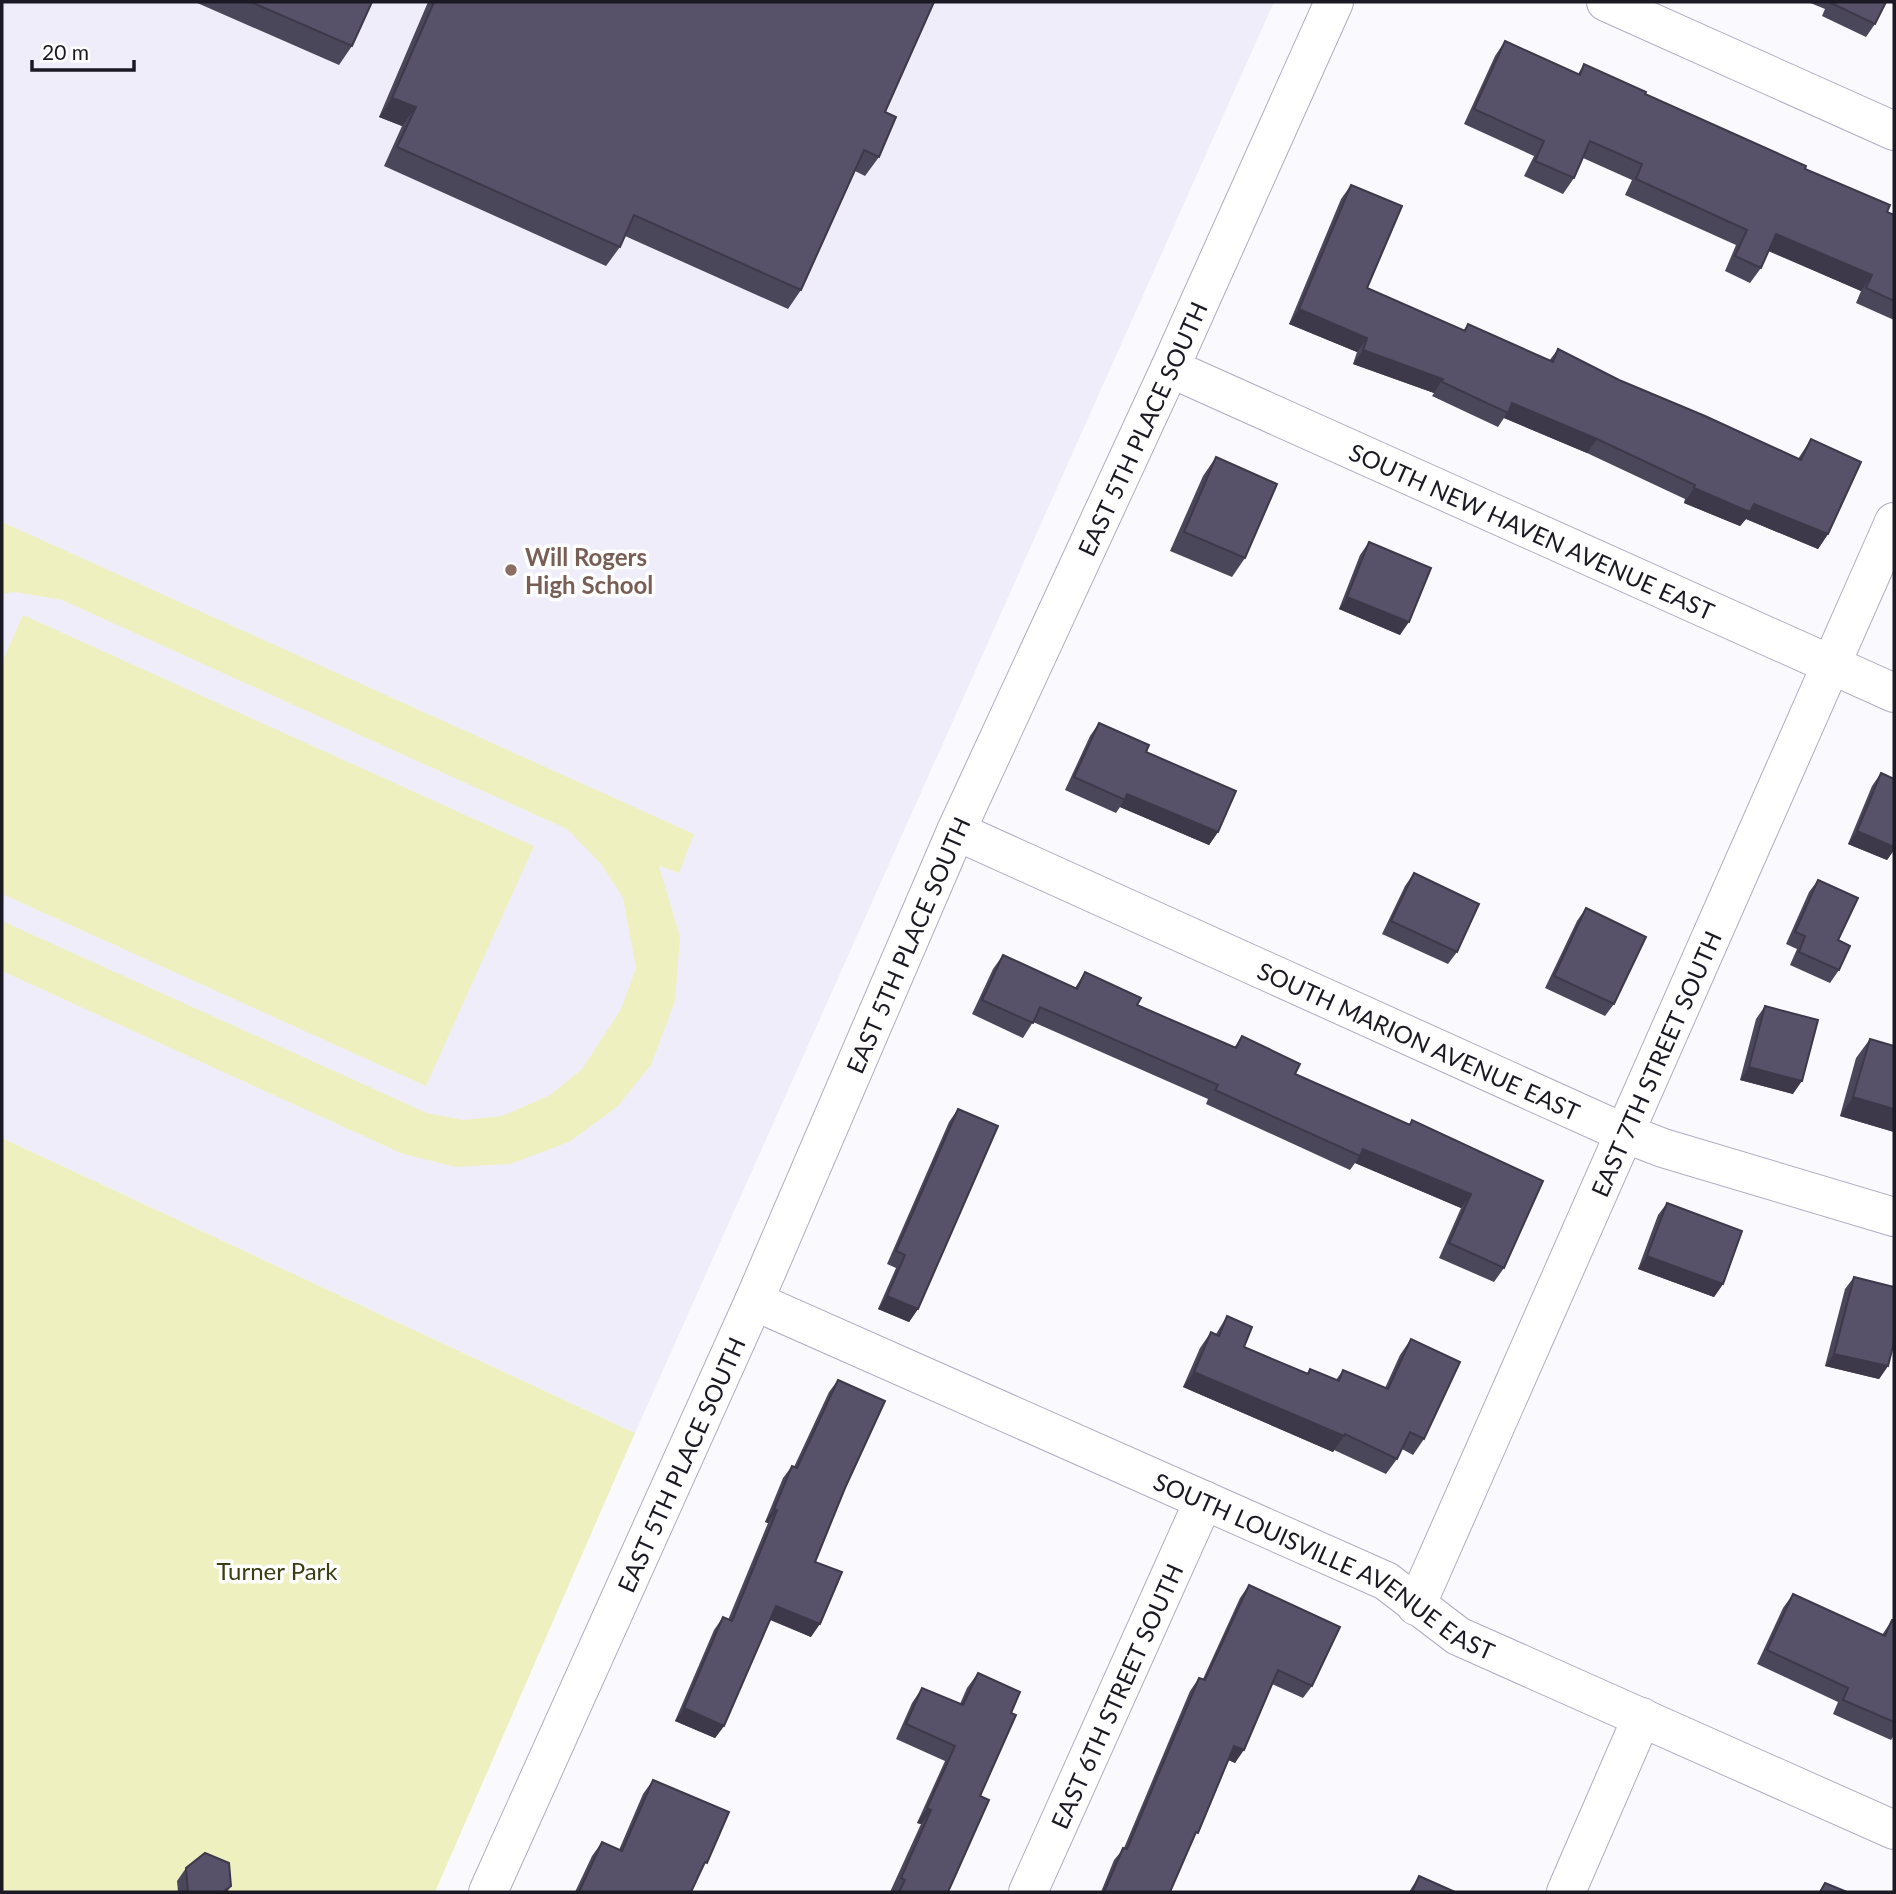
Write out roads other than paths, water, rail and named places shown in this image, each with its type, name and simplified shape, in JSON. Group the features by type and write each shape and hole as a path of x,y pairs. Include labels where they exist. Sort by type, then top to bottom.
{"street":[{"name":"EAST 5TH PLACE SOUTH","path":"488,1892 754,1301 956,831 1170,368 1334,2"},
{"path":"1606,2 1894,131"},
{"name":"SOUTH NEW HAVEN AVENUE EAST","path":"1170,368 1894,693"},
{"name":"EAST 7TH STREET SOUTH","path":"1416,1606 1894,522"},
{"name":"SOUTH MARION AVENUE EAST","path":"956,831 1624,1133 1663,1148 1894,1217"},
{"name":"SOUTH LOUISVILLE AVENUE EAST","path":"754,1301 1386,1581 1458,1636 1894,1830"},
{"name":"EAST 6TH STREET SOUTH","path":"1028,1892 1204,1500"},
{"path":"1566,1892 1642,1717"}],"place":[{"name":"Will Rogers High School","path":"511,570"}],"park label":[{"name":"Turner Park","path":"277,1570"}]}
